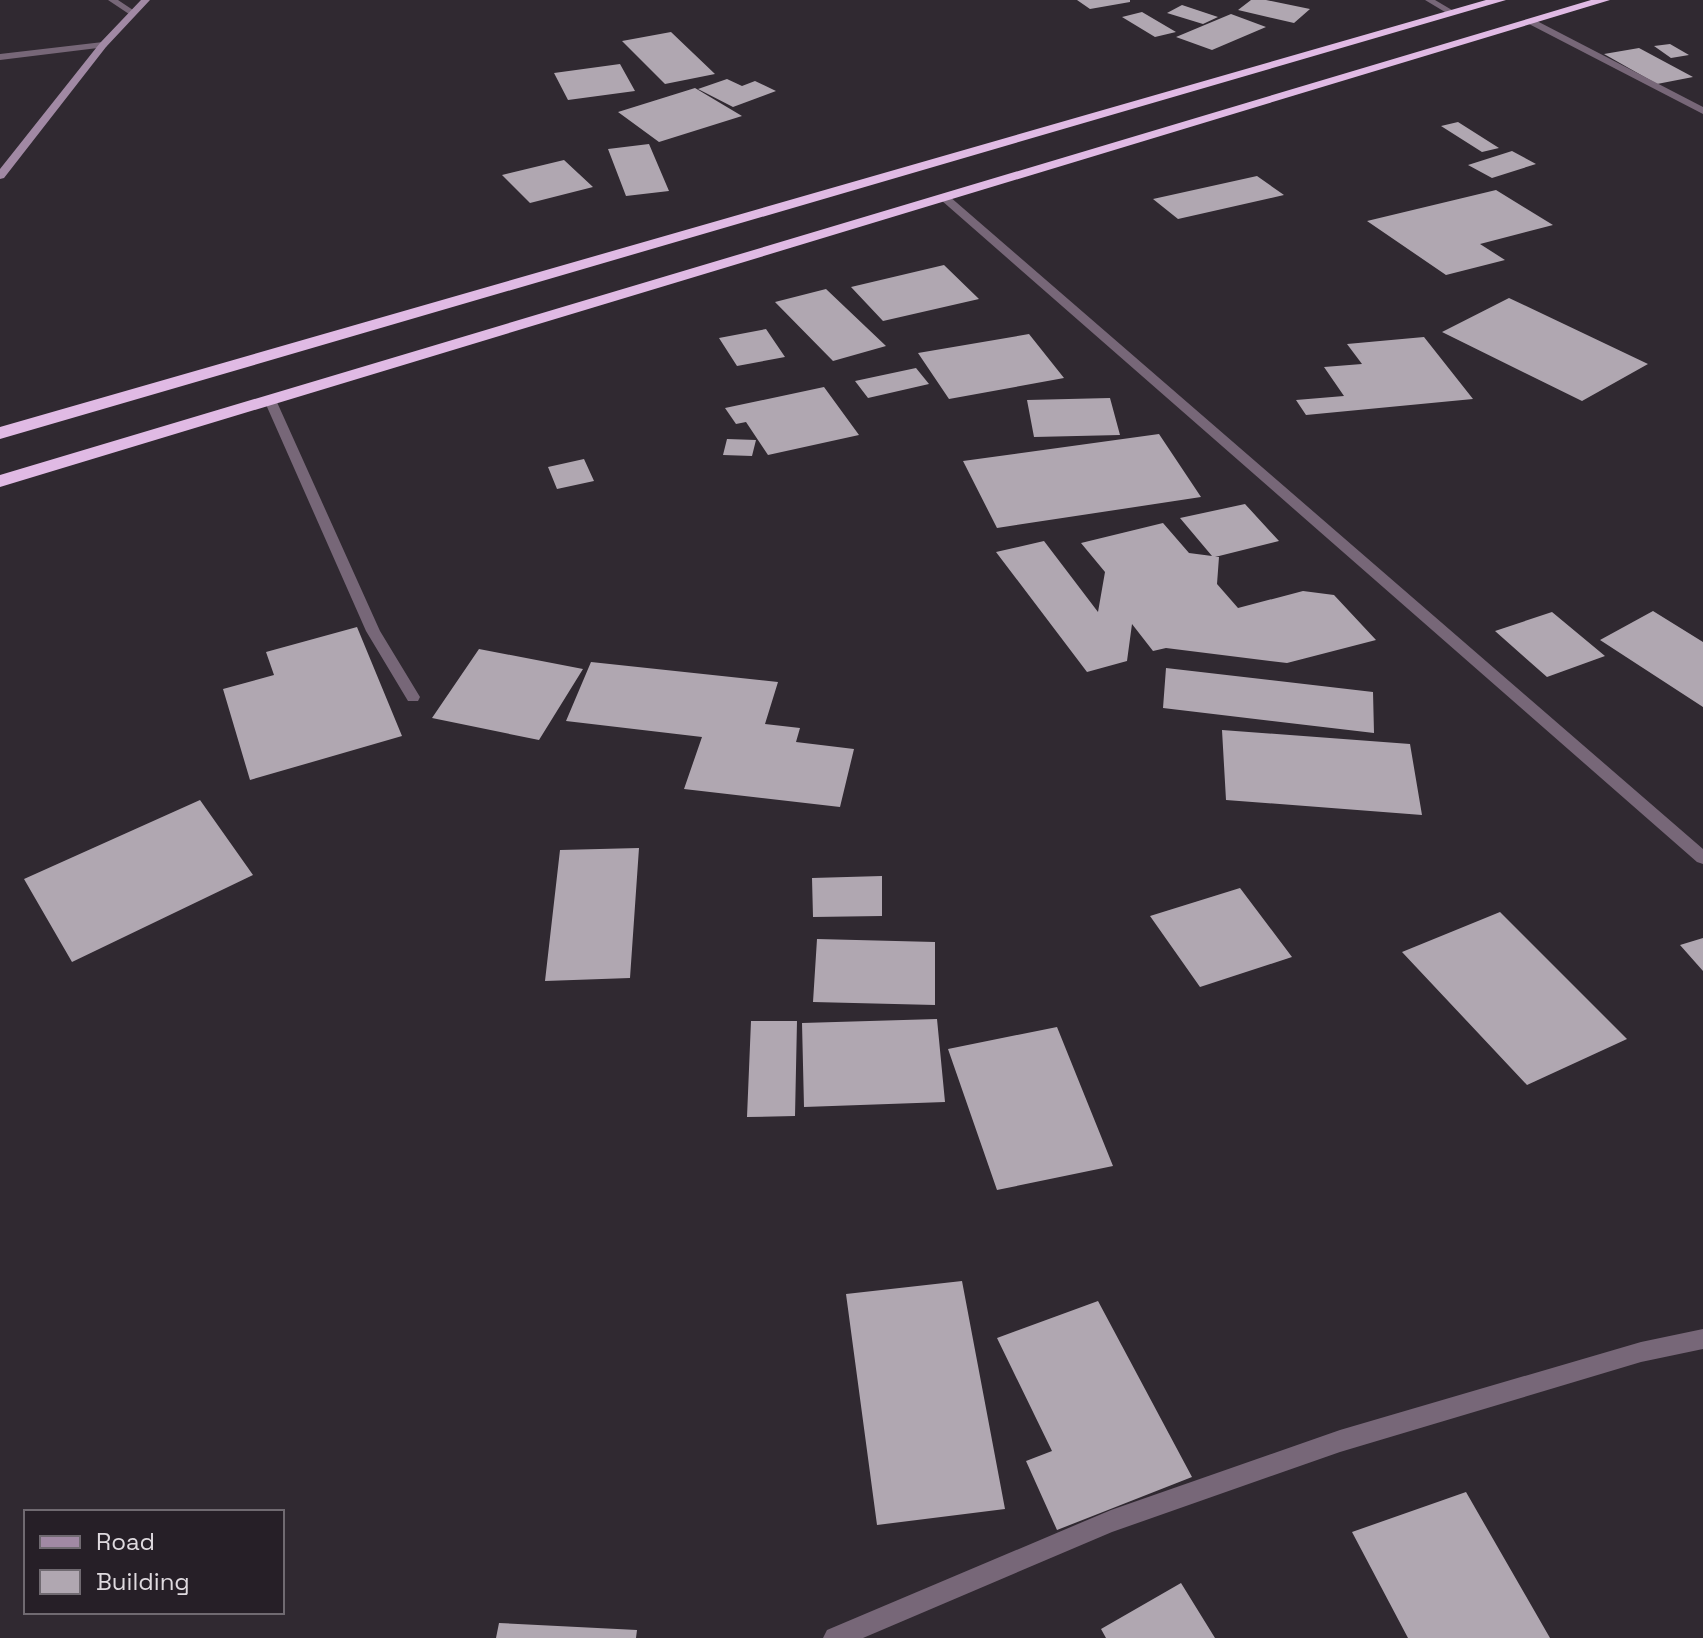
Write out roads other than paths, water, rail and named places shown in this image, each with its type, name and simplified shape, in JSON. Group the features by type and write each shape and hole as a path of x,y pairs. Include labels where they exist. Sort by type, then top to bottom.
{"highway":[{"path":"0,433 1500,0"},
{"path":"0,481 1604,0"}],"street":[{"path":"112,0 132,12"},
{"path":"0,176 103,45 146,0"},
{"path":"1429,0 1453,13"},
{"path":"1532,22 1703,111"},
{"path":"0,57 103,45"},
{"path":"945,198 1703,858"},
{"path":"270,400 373,631 413,697"},
{"path":"835,1638 1111,1521 1340,1441 1641,1352 1703,1339"}]}
